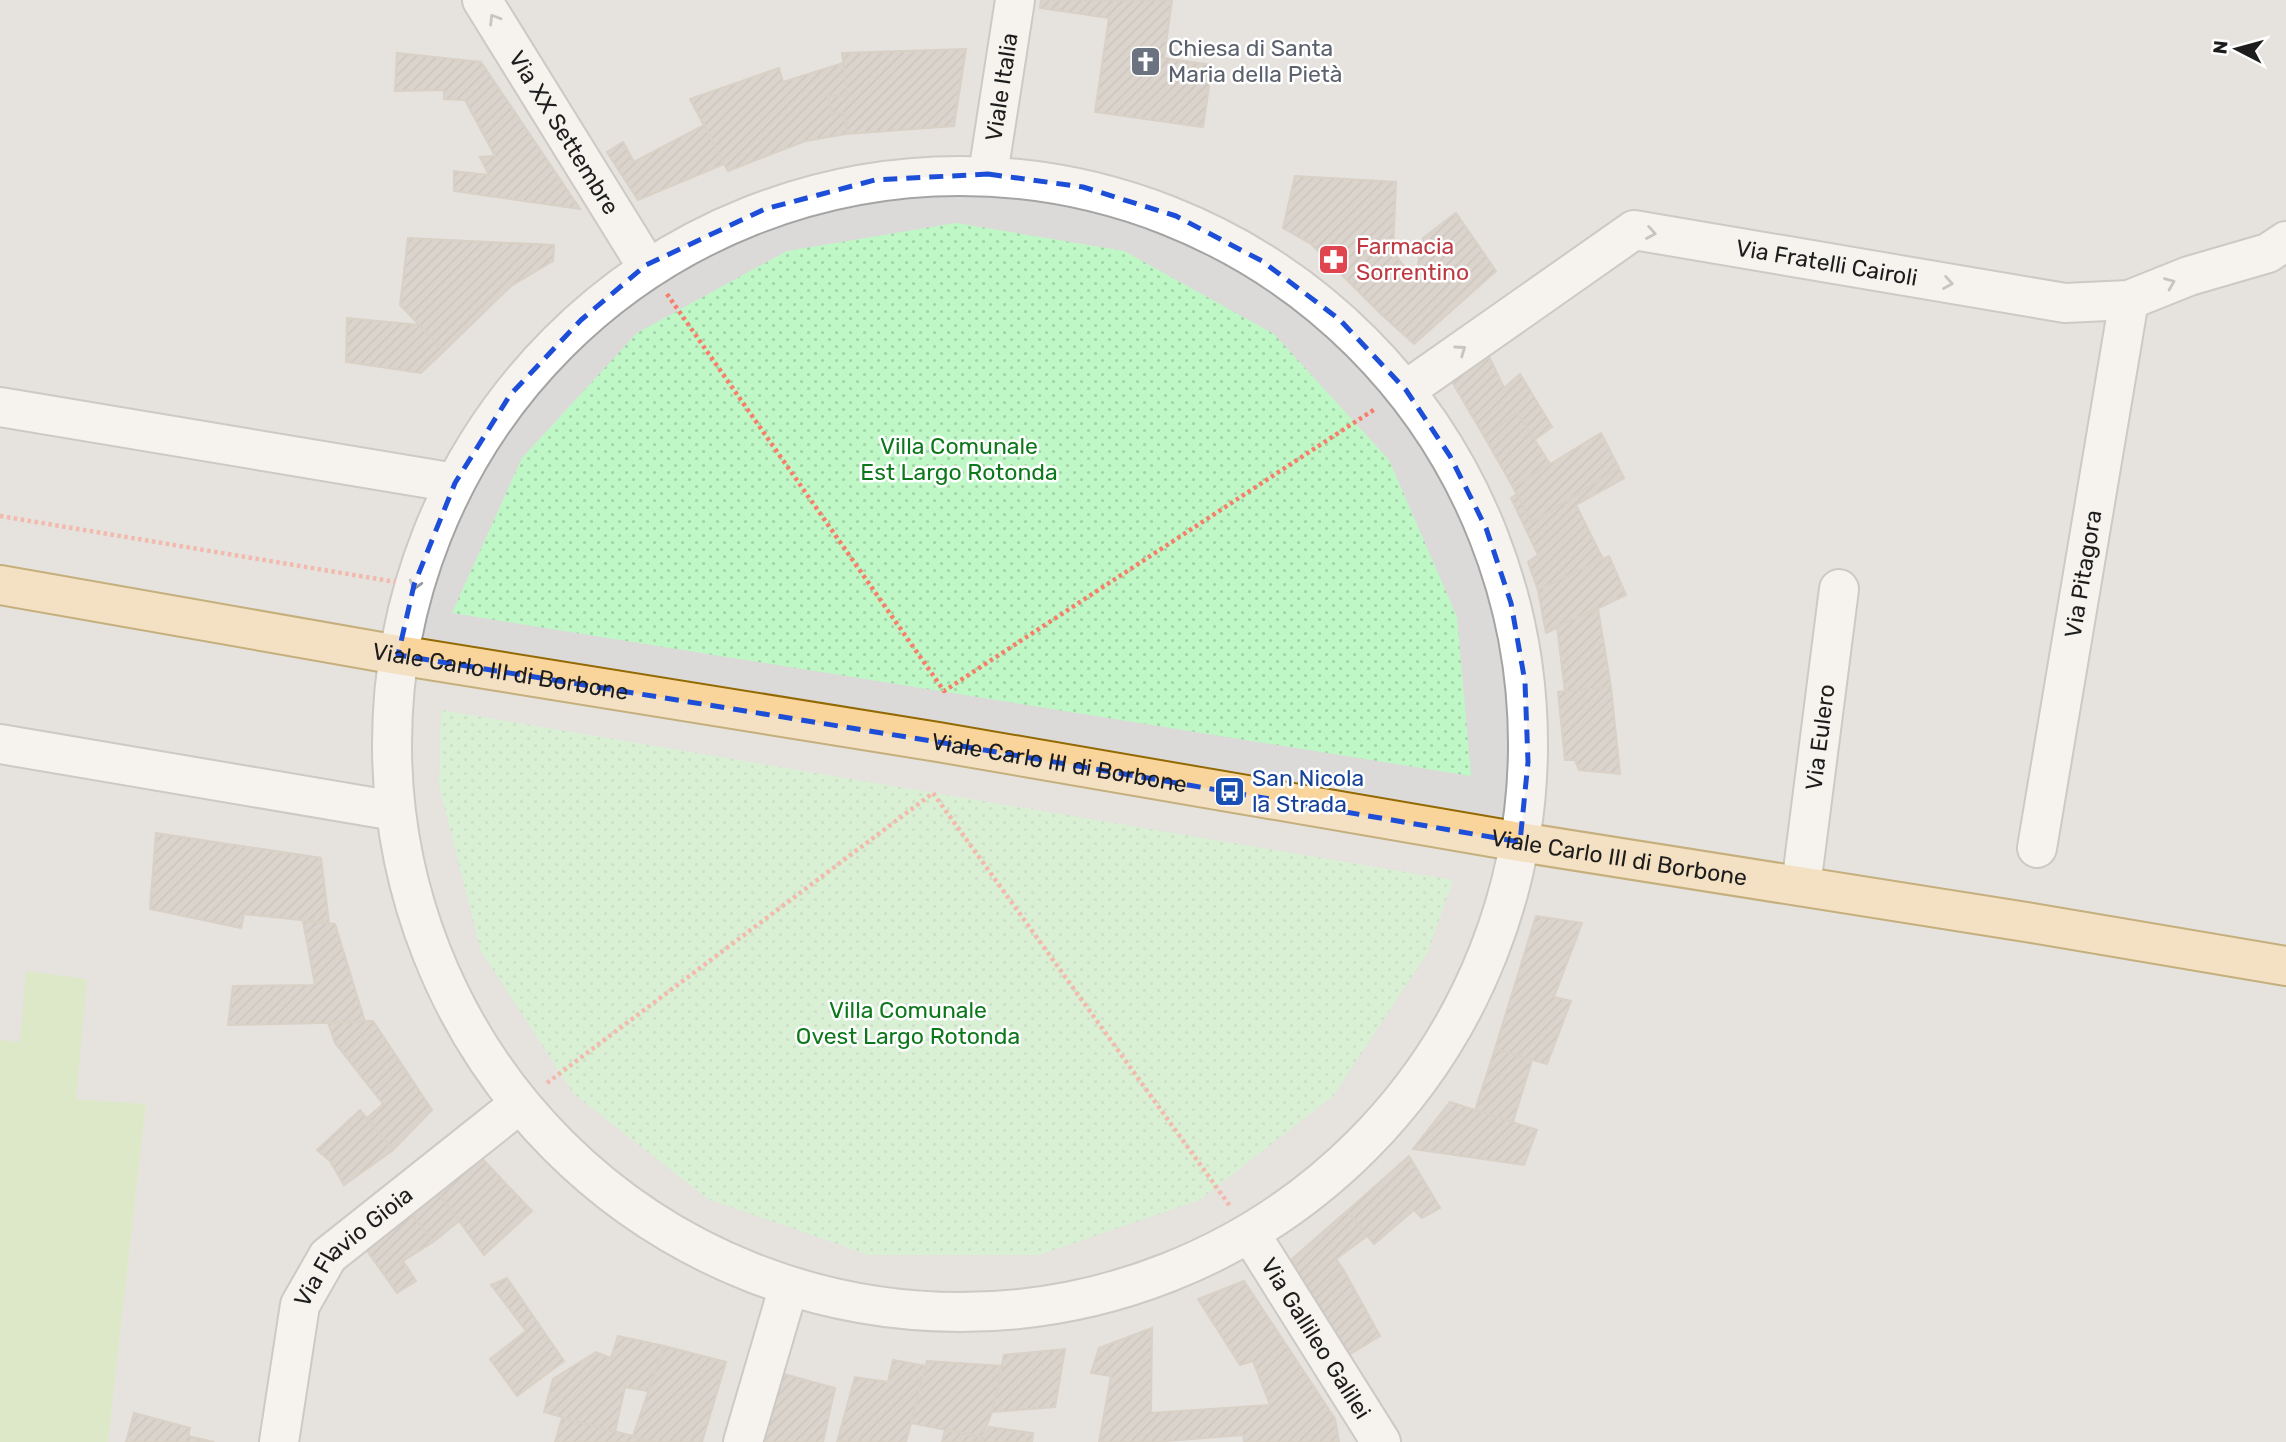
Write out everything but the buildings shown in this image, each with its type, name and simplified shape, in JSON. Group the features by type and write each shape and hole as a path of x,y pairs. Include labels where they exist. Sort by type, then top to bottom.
{"main road":[{"name":"Viale Carlo III di Borbone","path":"0,585 1520,842 2286,966"}],"street":[{"name":"Via XX Settembre","path":"482,0 646,265"},
{"name":"Viale Italia","path":"988,174 1015,0"},
{"path":"988,174 1083,187 1176,216 1262,261 1339,319 1406,390 1451,456 1486,528 1511,603 1525,682 1528,762 1520,842 1495,937 1454,1026 1399,1107 1330,1177 1251,1235 1180,1271 1104,1297 1025,1312 945,1315 865,1308 788,1289 711,1258 640,1216 575,1165 518,1105 459,1016 418,917 395,811 398,654 414,585 432,533 455,483 510,396 581,320 646,265 707,233 765,209 874,180 988,174"},
{"name":"Via Fratelli Cairoli","path":"1406,390 1634,230 2065,303 2129,300 2189,276 2280,252"},
{"name":"Via Pitagora","path":"2037,848 2129,300"},
{"path":"0,407 455,483"},
{"name":"Via Eulero","path":"1801,886 1839,589"},
{"path":"0,744 395,811"},
{"name":"Via Flavio Gioia","path":"279,1442 300,1305 328,1256 518,1105"},
{"name":"Via Gallileo Galilei","path":"1251,1235 1381,1442"},
{"path":"743,1442 788,1289"}],"path":[{"path":"646,265 944,691 1406,390"},
{"path":"0,516 414,585"},
{"path":"518,1105 933,793 1251,1235"}],"highlighted area":[{"path":"988,174 1083,187 1176,216 1262,261 1339,319 1406,390 1450,456 1486,528 1511,603 1525,682 1528,762 1520,842 938,742 398,655 414,585 455,483 510,395 581,320 646,265 765,209 875,180"}],"shaded area":[{"name":"San Nicola la Strada","path":"0,0 2286,0 2286,1442 108,1442 146,1105 75,1099 86,979 20,1043 0,1040"}],"green space":[{"name":"Villa Comunale Est Largo Rotonda","path":"956,223 1124,251 1274,334 1389,460 1457,617 1471,776 452,613 522,458 637,333 787,251"},
{"name":"Villa Comunale Ovest Largo Rotonda","path":"441,710 1453,880 1428,952 1334,1095 1200,1200 1039,1255 869,1255 708,1199 574,1094 481,951 439,786"},
{"path":"26,971 87,979 76,1099 146,1104 108,1442 0,1442 0,1040 20,1042"}],"place":[{"name":"Chiesa di Santa Maria della Pietà","path":"1145,61"},
{"name":"Farmacia Sorrentino","path":"1333,259"},
{"name":"San Nicola la Strada","path":"1229,791"}]}
